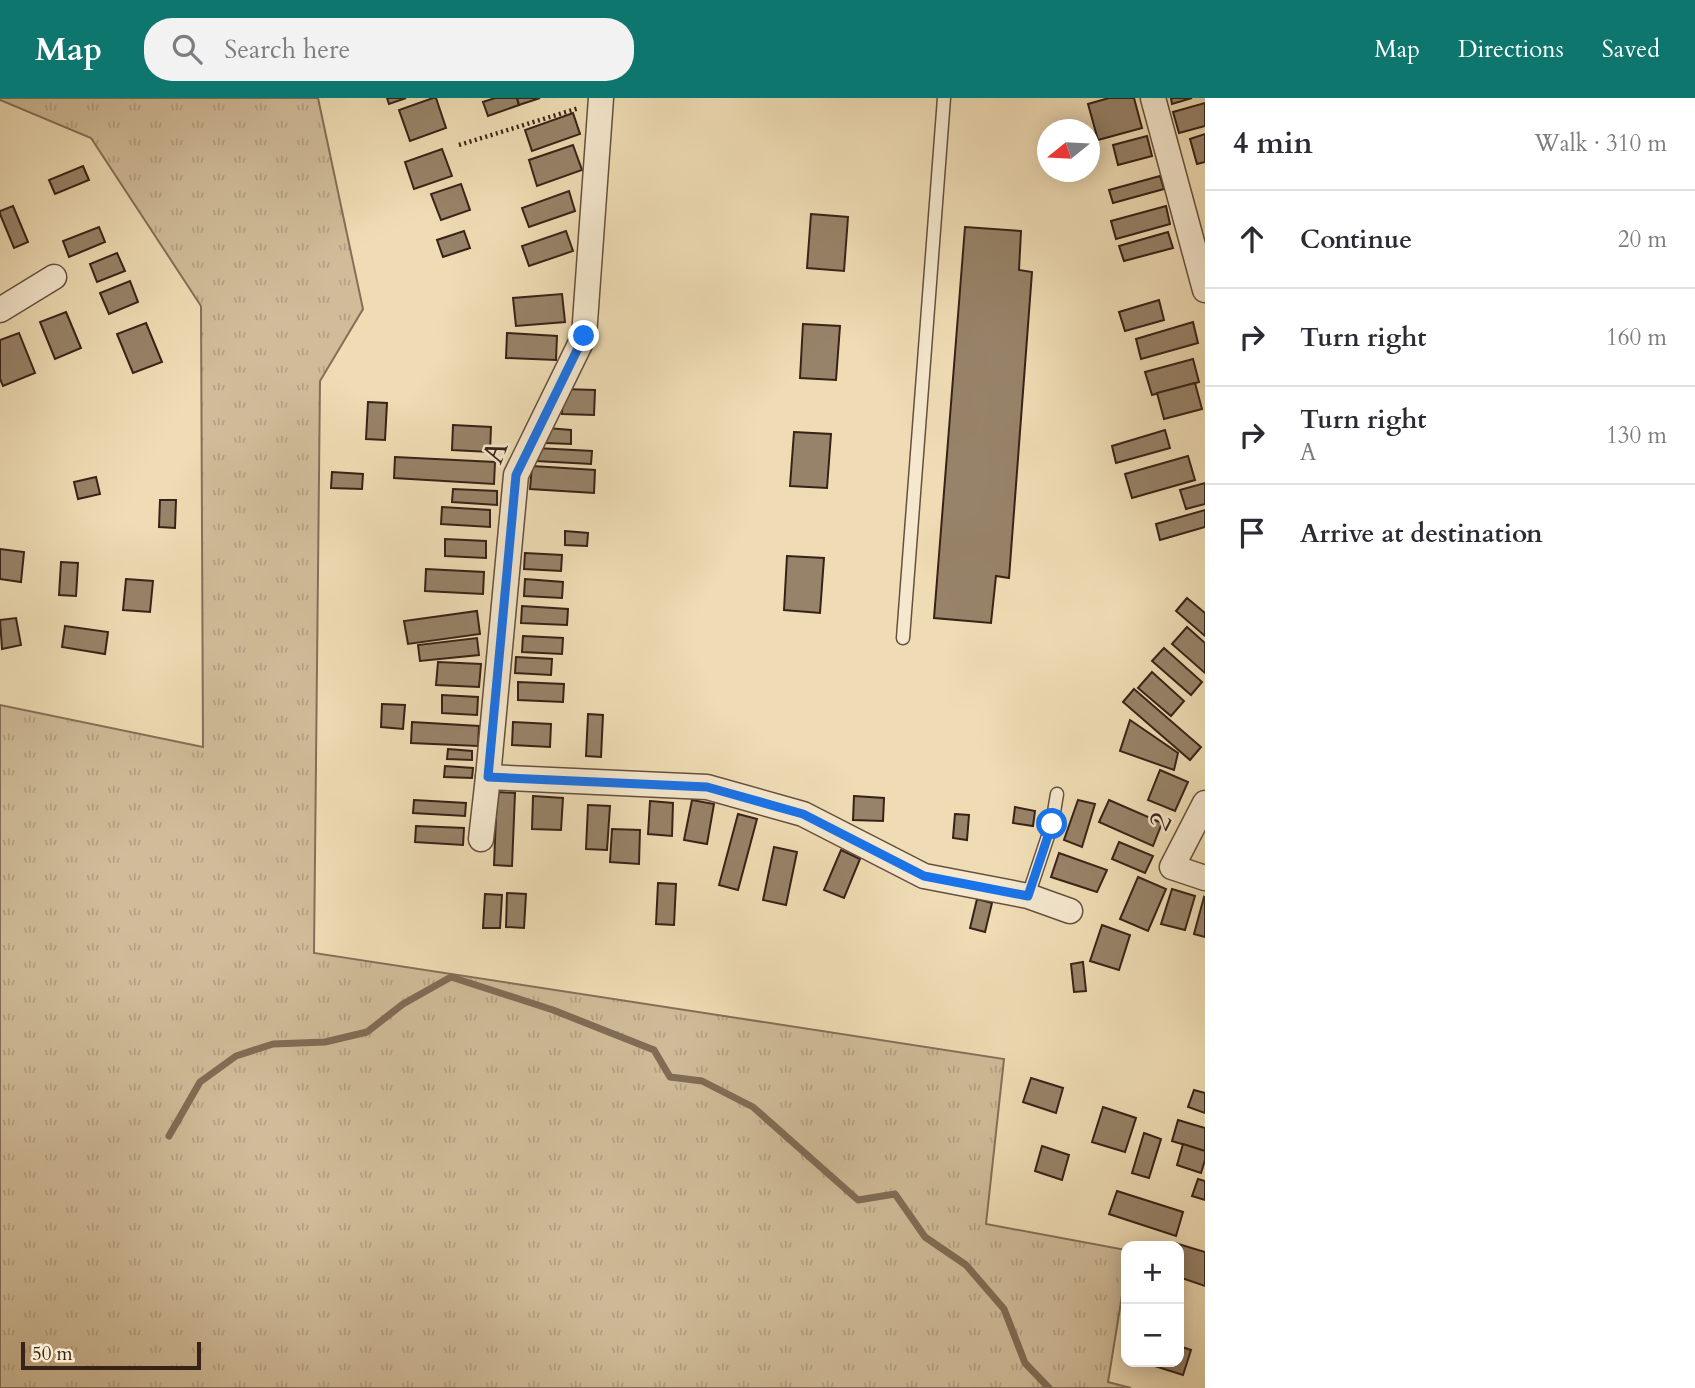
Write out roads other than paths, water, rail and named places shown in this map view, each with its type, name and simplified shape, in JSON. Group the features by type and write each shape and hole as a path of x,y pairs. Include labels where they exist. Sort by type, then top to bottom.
{"street":[{"path":"1153,98 1205,290"},
{"name":"A","path":"481,839 516,475 584,336 601,100"},
{"path":"0,310 54,277"},
{"path":"488,777 707,787 803,814 924,876 1028,896 1070,911"},
{"name":"2","path":"1205,803 1172,867 1205,878"}],"lane":[{"path":"904,638 944,98"},
{"path":"1028,896 1052,824 1057,794"}],"waterway":[{"path":"169,1136 200,1082 236,1056 273,1044 325,1042 367,1032 403,1004 451,977 553,1010 654,1050 670,1077 702,1081 753,1107 858,1200 895,1194 925,1237 966,1265 1004,1309 1025,1363 1049,1388"}]}
